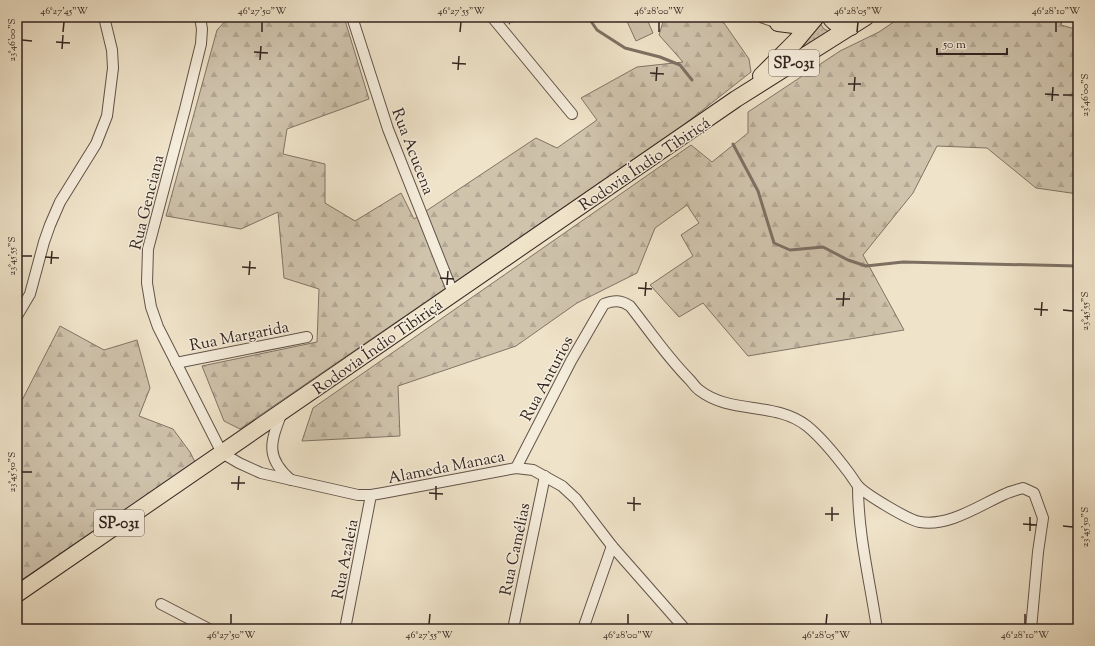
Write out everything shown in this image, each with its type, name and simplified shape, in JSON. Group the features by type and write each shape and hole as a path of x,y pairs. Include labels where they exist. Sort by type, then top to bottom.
{"highway":[{"path":"830,17 835,23 851,27"},
{"name":"Rodovia Índio Tibiriçá","path":"17,594 736,99 866,17"},
{"name":"Rodovia Índio Tibiriçá","path":"736,99 796,41 814,19"},
{"path":"778,23 794,25 814,19"},
{"path":"778,23 786,34 784,53"}],"street":[{"path":"17,316 30,294 44,242 60,202 96,144 107,116 113,68 112,50 104,17"},
{"name":"Rua Genciana","path":"200,17 202,29 201,44 148,249 147,283 151,307 158,327 222,453"},
{"name":"Rua Acucena","path":"352,17 388,129 453,293"},
{"path":"492,17 572,114"},
{"path":"761,17 778,23"},
{"name":"Rua Anturios","path":"516,468 571,361 604,304 617,301 624,302 630,306 677,368 699,390 713,399 726,404 775,411 791,416 806,425 820,437 858,486"},
{"name":"Rua Margarida","path":"176,363 308,337"},
{"path":"283,411 273,436 272,444 275,460 279,468 291,480"},
{"name":"Alameda Manaca","path":"222,453 261,473 358,495 372,495 516,468 532,470 562,486 576,499 612,546 685,629"},
{"name":"Rua Camélias","path":"512,629 545,476"},
{"path":"858,486 892,509 919,522 929,523 951,519 985,505 1006,493 1023,488 1034,493 1043,518 1038,552 1031,629"},
{"path":"858,486 858,510 863,551 877,629"},
{"name":"Rua Azaleia","path":"345,629 372,495"},
{"path":"583,629 612,546"},
{"path":"161,604 209,629"}],"path":[{"path":"502,29 519,17"}],"green space":[{"path":"229,17 344,17 369,99 287,129 283,154 325,164 325,203 355,221 401,193 414,219 536,138 557,148 597,120 581,98 637,67 683,62 659,35 663,22 675,17 710,17 724,23 749,59 751,72 681,127 240,429 224,421 202,366 317,342 319,289 284,278 278,212 241,229 166,216 217,30"},
{"path":"625,17 646,17 653,33 636,41"},
{"path":"901,17 1063,17 1061,25 1078,30 1078,194 1036,188 987,148 937,146 913,193 863,255 904,330 748,356 703,303 679,317 650,285 693,256 681,235 699,223 687,205 655,228 637,273 577,303 516,346 398,386 400,436 302,441 313,408 691,145 712,162 748,133 748,112 840,51 879,32"},
{"path":"819,22 824,29 830,32 764,79"},
{"path":"60,326 104,350 137,340 150,388 139,416 173,429 190,452 195,462 17,583 17,410"}],"waterway":[{"path":"588,17 597,30 625,48 660,57 680,65 692,80"},
{"path":"733,144 758,191 774,243 790,250 823,247 848,260 866,266 903,262 1078,266"}]}
